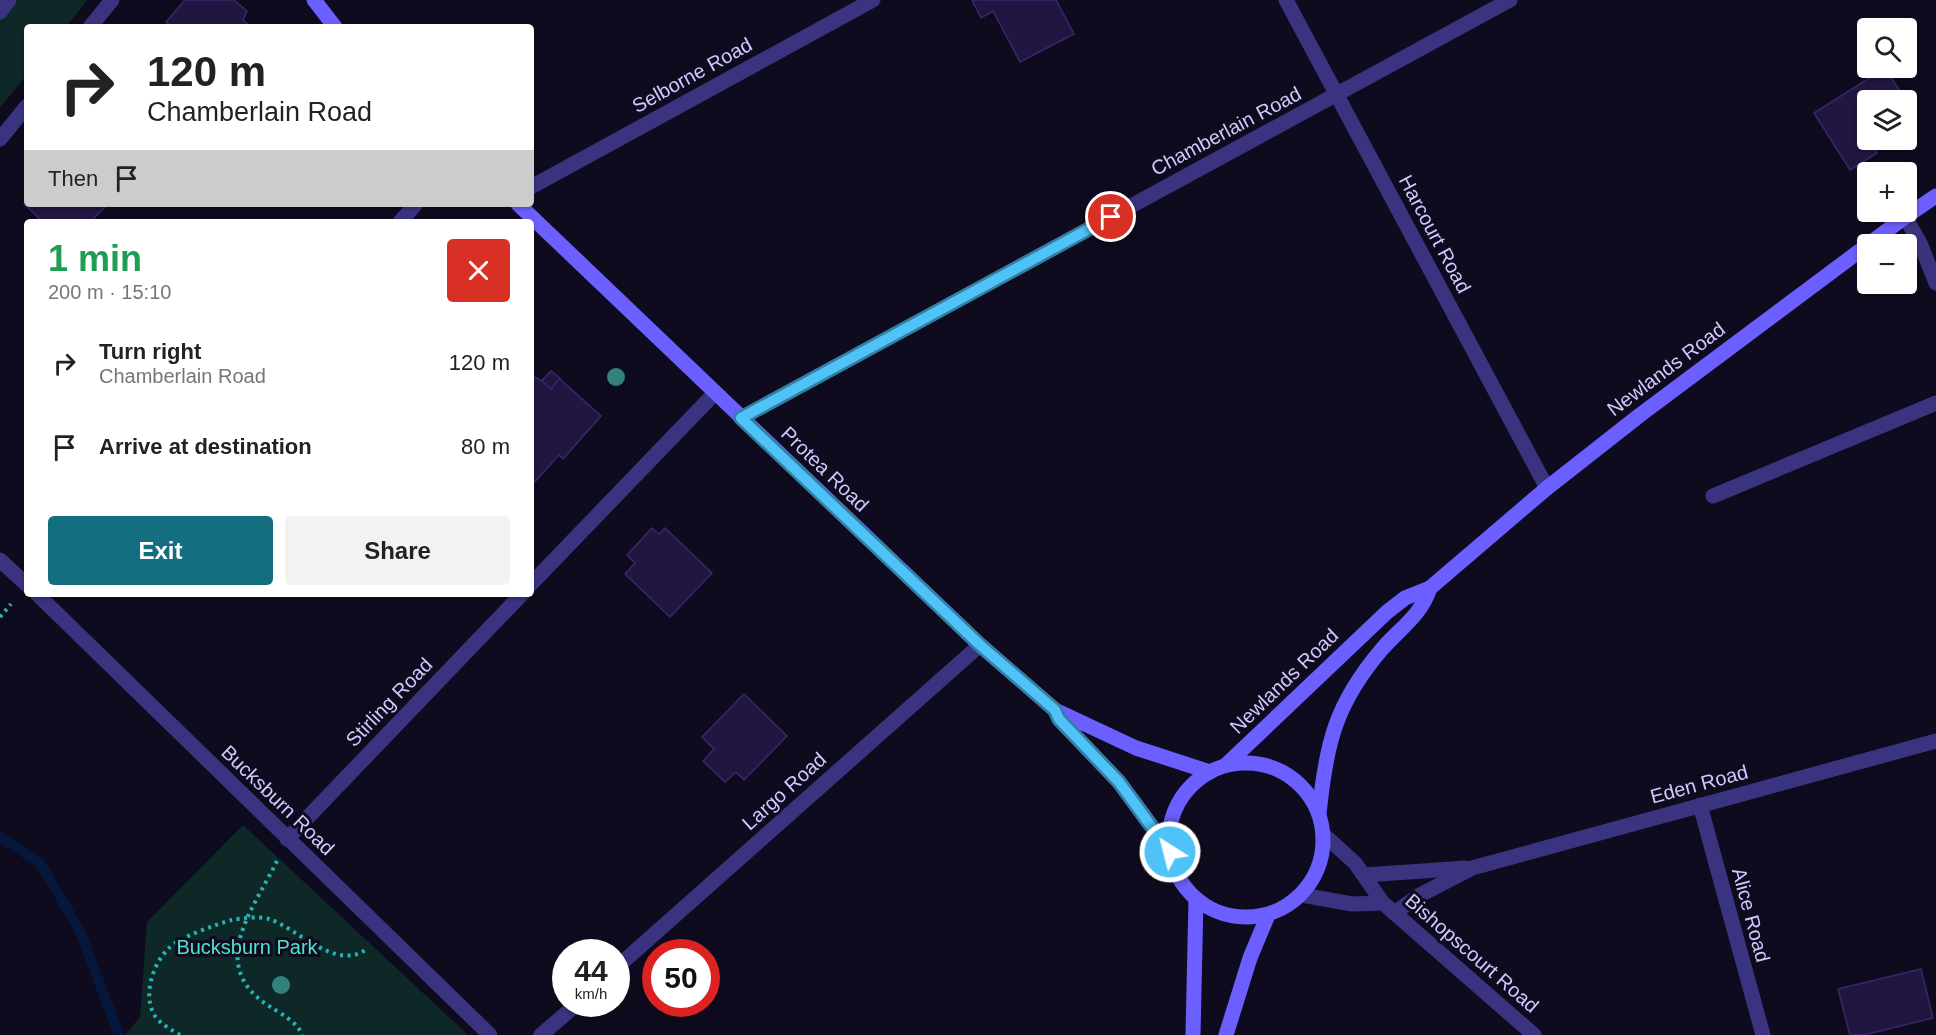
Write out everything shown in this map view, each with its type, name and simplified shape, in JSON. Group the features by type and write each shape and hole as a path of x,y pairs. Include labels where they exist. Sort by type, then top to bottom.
{"main road":[{"path":"314,0 333,24"},
{"name":"Newlands Road","path":"1917,209 1936,196"},
{"name":"Protea Road","path":"521,207 534,219"},
{"name":"Protea Road","path":"534,219 980,645 1055,710 1136,748 1210,772"},
{"name":"Newlands Road","path":"1226,765 1387,612 1405,598 1430,588 1547,488 1640,414 1898,222"},
{"name":"Newlands Road","path":"1319,814 1327,750 1341,708 1355,683 1383,648 1418,613 1430,588"},
{"name":"Protea Road","path":"1055,710 1059,719 1119,782 1170,852"},
{"path":"1226,765 1264,765 1288,775 1306,792 1319,814 1323,834 1319,867 1302,895 1268,915 1230,916 1196,899 1181,880 1170,852 1172,820 1180,801 1193,784 1210,772 1226,765"},
{"path":"1193,1035 1196,899"},
{"path":"1226,1035 1250,958 1268,915"}],"street":[{"path":"0,12 9,0"},
{"path":"92,24 112,0"},
{"name":"Selborne Road","path":"534,185 873,0"},
{"name":"Harcourt Road","path":"1286,0 1547,488"},
{"name":"Chamberlain Road","path":"741,418 1510,0"},
{"path":"0,139 24,109"},
{"path":"403,219 413,207"},
{"path":"1908,222 1920,243 1936,283"},
{"path":"534,581 715,393"},
{"path":"1713,496 1936,403"},
{"path":"0,560 24,582"},
{"name":"Bucksburn Road","path":"40,597 490,1035"},
{"name":"Stirling Road","path":"287,839 519,597"},
{"name":"Largo Road","path":"630,956 980,645"},
{"name":"Eden Road","path":"1365,875 1472,868 1936,741"},
{"name":"Alice Road","path":"1700,805 1763,1035"},
{"name":"Bishopscourt Road","path":"1323,834 1365,875 1389,908 1534,1035"},
{"name":"Eden Road","path":"1389,908 1472,868"},
{"name":"Bishopscourt Road","path":"1302,895 1389,908"},
{"path":"541,1035 562,1017"}],"path":[{"path":"287,839 236,949 238,971 247,987 301,1030 302,1035"},
{"path":"180,1035 155,1016 150,1002 152,973 169,948 232,920 249,918 267,918 323,949 346,957 358,956 384,932"}],"green space":[{"path":"0,0 87,0 68,24 24,24 24,79 0,107"},
{"name":"Bucksburn Park","path":"243,825 468,1035 125,1035 140,1017 147,922"}],"building":[{"path":"185,0 234,0 247,11 243,20 248,24 168,24 166,22"},
{"path":"972,0 1056,0 1074,34 1020,62 993,11 981,18"},
{"path":"1869,78 1892,78 1899,90 1857,90 1857,150 1875,150 1877,153 1863,162 1857,162 1857,166 1850,170 1814,113"},
{"path":"27,207 105,207 93,219 40,219"},
{"path":"551,371 601,416 563,459 559,455 534,483 534,377 542,381"},
{"path":"551,371 560,378 551,389 542,381"},
{"path":"652,528 659,534 665,528 712,573 670,617 625,574 635,563 627,555"},
{"path":"744,694 787,736 744,780 736,772 725,782 703,761 714,749 702,737"},
{"path":"1921,969 1933,1018 1864,1035 1850,1035 1838,989"}],"waterway":[{"path":"0,837 40,863 80,931 119,1035"}],"route":[{"path":"1111,217 741,418 980,645 1055,710 1059,719 1095,754 1119,782 1170,852"}]}
